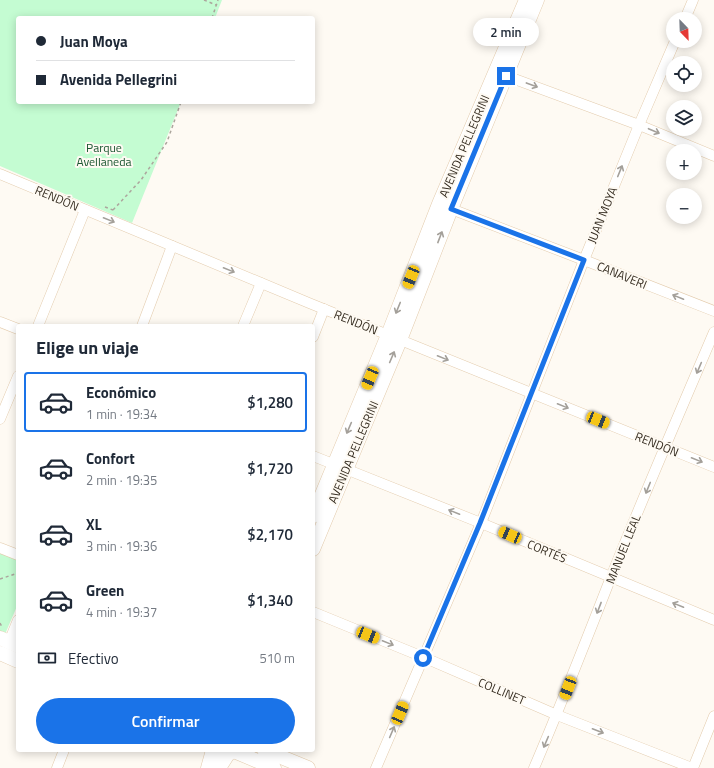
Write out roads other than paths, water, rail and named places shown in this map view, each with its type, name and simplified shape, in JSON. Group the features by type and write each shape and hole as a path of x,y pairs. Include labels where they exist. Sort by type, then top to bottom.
{"main road":[{"name":"AVENIDA PELLEGRINI","path":"501,73 526,0"},
{"name":"AVENIDA PELLEGRINI","path":"315,543 340,466 394,338 445,207 501,73 537,0"},
{"name":"AVENIDA PELLEGRINI","path":"315,512 340,466"},
{"path":"0,653 16,659"},
{"path":"208,768 224,752"},
{"path":"219,768 225,752"},
{"path":"228,752 274,768"},
{"path":"269,752 308,768"}],"street":[{"path":"688,12 693,0"},
{"name":"JUAN MOYA","path":"376,768 480,523 584,260 672,48"},
{"path":"501,73 639,125 714,156"},
{"name":"RENDÓN","path":"0,174 324,310 714,467"},
{"name":"CANAVERI","path":"445,207 714,312"},
{"path":"39,324 85,210"},
{"path":"143,324 172,246"},
{"path":"244,324 261,283"},
{"path":"315,332 324,310"},
{"path":"0,322 16,328"},
{"name":"MANUEL LEAL","path":"534,768 557,715 665,447 714,332"},
{"path":"0,419 16,381"},
{"name":"CORTÉS","path":"315,457 714,620"},
{"path":"0,548 16,554"},
{"name":"COLLINET","path":"315,613 557,715 692,768"},
{"path":"9,642 16,625"},
{"path":"692,768 714,716"},
{"path":"57,768 63,752"}],"park label":[{"name":"Parque Avellaneda","path":"104,154"}]}
